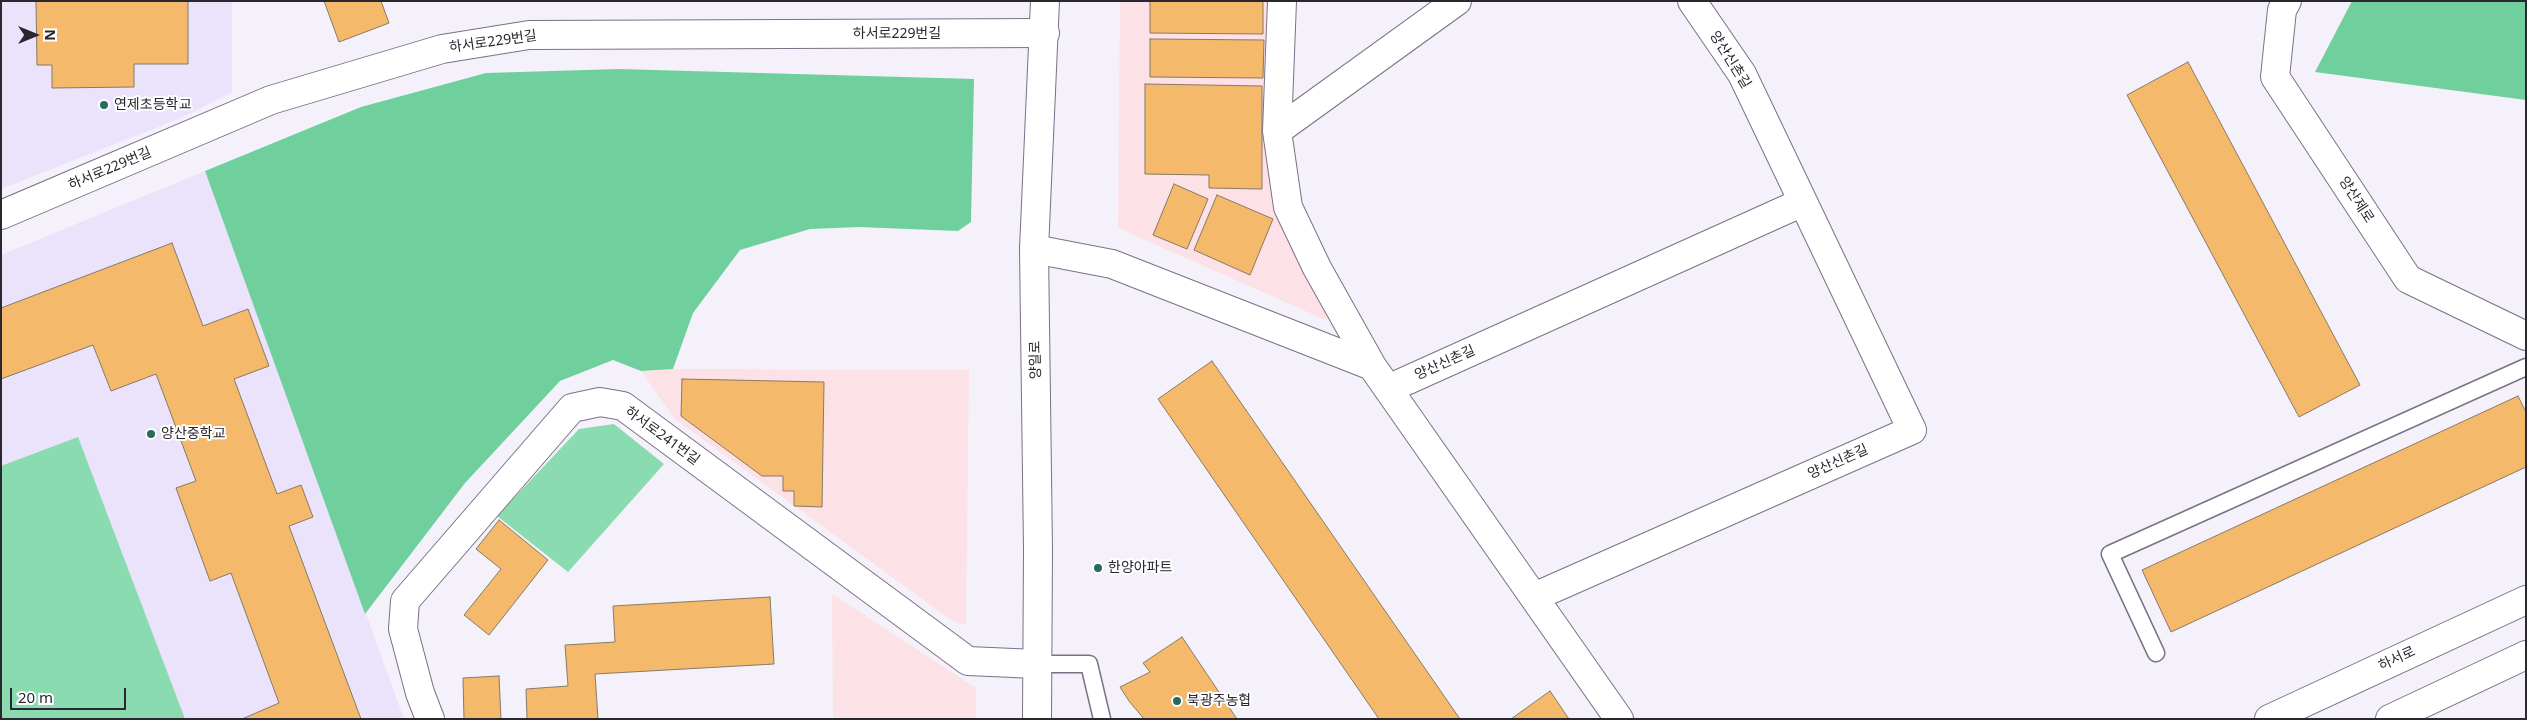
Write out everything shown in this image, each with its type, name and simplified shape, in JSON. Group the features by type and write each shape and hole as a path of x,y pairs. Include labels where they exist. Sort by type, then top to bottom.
{"street":[{"name":"양일로","path":"1037,719 1038,550 1034,249 1046,33 1045,1"},
{"path":"1282,1 1277,131 1288,207 1317,268 1372,366 1618,719"},
{"path":"1277,131 1457,1"},
{"name":"양산신촌길","path":"1534,597 1912,430 1742,74 1692,1"},
{"name":"양산제로","path":"2287,1 2282,10 2276,77 2408,279 2526,336"},
{"name":"하서로229번길","path":"1,215 271,100 442,49 529,35 1046,33"},
{"name":"양산신촌길","path":"1388,389 1803,202"},
{"path":"1034,249 1112,264 1372,366"},
{"name":"하서로241번길","path":"430,719 420,693 403,630 405,601 572,408 600,402 623,406 968,661 1036,664"},
{"name":"하서로","path":"2269,719 2526,600"},
{"path":"2390,719 2526,655"}],"lane":[{"path":"2156,653 2110,554 2526,367"},
{"path":"1036,664 1089,664 1102,719"}],"shaded area":[{"name":"연제초등학교","path":"1,1 232,1 232,92 181,118 1,189"},
{"path":"1120,1 1274,1 1270,191 1333,304 1326,320 1118,228"},
{"name":"양산중학교","path":"205,171 404,719 1,719 1,255"},
{"path":"673,369 969,370 966,625 951,620 675,419 641,371"},
{"path":"832,594 976,688 976,719 833,719"}],"green space":[{"path":"2352,1 2526,1 2526,100 2315,72"},
{"path":"619,69 974,79 971,222 958,231 859,227 810,229 740,250 693,313 673,369 641,371 613,360 560,381 465,483 365,614 205,171 361,107 486,73"},
{"path":"614,424 664,464 568,572 497,516 579,429"},
{"path":"78,437 185,719 1,719 1,466"}],"building":[{"path":"36,1 188,1 188,64 134,64 134,87 52,88 52,65 37,65"},
{"path":"324,1 381,1 389,23 339,42"},
{"path":"1150,1 1263,1 1263,34 1150,33"},
{"path":"1150,39 1264,40 1263,78 1150,77"},
{"path":"2188,62 2360,385 2299,417 2127,95"},
{"path":"1145,84 1262,86 1262,189 1209,188 1209,175 1145,174"},
{"path":"1174,184 1208,199 1187,249 1153,235"},
{"path":"1217,195 1273,219 1250,275 1194,250"},
{"path":"172,243 203,326 248,309 269,366 234,379 277,494 301,485 313,517 289,526 361,719 242,719 279,703 231,573 210,581 176,488 196,481 156,374 111,391 93,345 1,379 1,308"},
{"path":"1212,361 1460,719 1379,719 1158,399"},
{"path":"682,379 824,382 822,507 794,506 794,491 783,491 783,476 762,476 681,416"},
{"path":"2518,396 2526,412 2526,467 2171,632 2142,570"},
{"path":"499,520 548,560 489,635 464,615 501,569 476,549"},
{"path":"770,597 774,664 595,674 598,719 527,719 526,689 568,686 565,645 615,642 613,606"},
{"path":"1182,637 1237,719 1144,719 1129,701 1120,687 1150,672 1143,663"},
{"path":"499,676 501,719 464,719 463,678"},
{"path":"1550,691 1569,719 1511,719"}],"place":[{"name":"연제초등학교","path":"104,105"},
{"name":"양산중학교","path":"151,434"},
{"name":"한양아파트","path":"1098,568"},
{"name":"북광주농협","path":"1177,701"}]}
